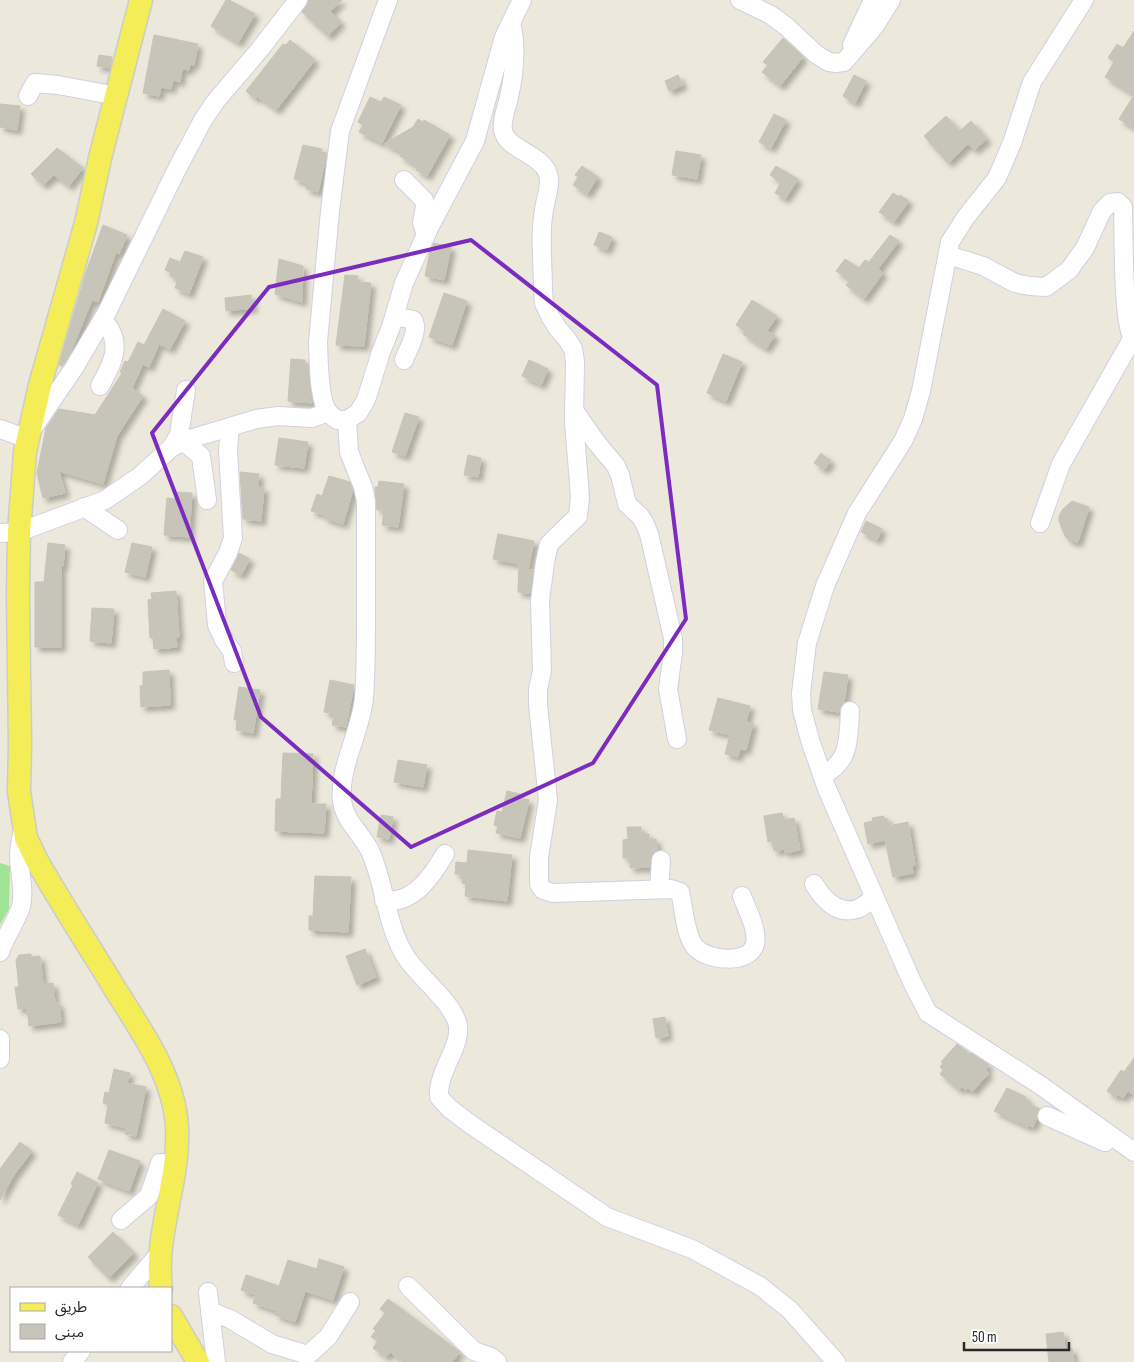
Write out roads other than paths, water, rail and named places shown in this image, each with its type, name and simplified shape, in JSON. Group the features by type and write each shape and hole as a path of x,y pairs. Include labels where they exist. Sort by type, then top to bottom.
{"main road":[{"path":"141,0 101,154 86,223 40,385 10,532 19,792 26,838 37,861 145,1039 167,1080 177,1127 176,1164 159,1254 161,1287"},
{"path":"172,1318 198,1362"}],"street":[{"path":"0,429 28,437 103,320 203,120 215,102 261,48 298,0"},
{"path":"388,0 340,131 334,167 318,342 318,368 328,412 337,420 347,420 358,413 366,400 404,283 426,236 476,141 499,54 522,0"},
{"path":"740,0 782,22 823,59 836,63 844,62 874,27 891,0"},
{"path":"844,62 873,0"},
{"path":"1084,0 1032,82 1012,143 997,178 954,234 950,242 921,391 913,419 903,441 854,519 825,586 807,642 801,693 802,710 827,789 874,898 928,1013 1131,1146"},
{"path":"511,22 515,38 515,57 503,130 506,139 534,158 543,166 548,174 549,186 541,223 544,302 550,316 567,339 575,361 574,410 580,507 578,516 549,544 541,583 542,671 538,689 538,704 548,800 541,837 539,884 544,890 553,892 658,889 670,889 680,892 689,938 696,949 721,959 734,959 754,949 756,941 754,930 742,896"},
{"path":"28,96 35,83 58,85 117,96"},
{"path":"404,180 424,200 425,207 422,222 426,236"},
{"path":"948,255 983,266 1016,282 1030,286 1046,287 1069,270 1089,240 1102,211 1110,203 1118,202 1123,207 1126,309 1133,340 1061,464 1040,523"},
{"path":"394,316 413,320 416,324 415,332 404,360"},
{"path":"100,386 114,361 115,353 108,326 103,320"},
{"path":"177,444 186,390"},
{"path":"574,410 592,437 616,466 627,504 640,516 649,534 673,638 673,654 668,689 677,739"},
{"path":"10,532 105,500 140,476 177,444 230,427 267,418 278,416 312,418 328,412"},
{"path":"347,420 349,452 363,487 366,501 366,636 364,700 358,729 344,773 342,801 346,816 370,852 392,926 407,959 447,1005 456,1020 459,1033 440,1082 439,1097 470,1124 607,1217 692,1249 760,1286 790,1310 836,1362"},
{"path":"230,427 228,450 233,538 228,553 213,581 217,625 232,651 234,663"},
{"path":"177,444 201,456 208,500"},
{"path":"84,507 118,530"},
{"path":"823,775 834,769 846,750 850,711"},
{"path":"0,952 16,920 21,905 19,856 24,825"},
{"path":"384,900 400,900 416,891 433,874 445,854"},
{"path":"658,889 662,860"},
{"path":"814,884 823,898 838,909 858,909 874,898"},
{"path":"0,1039 0,1059"},
{"path":"1047,1116 1112,1145 1131,1146"},
{"path":"121,1220 149,1196 160,1163 176,1164"},
{"path":"131,1287 159,1254"},
{"path":"408,1286 478,1358 491,1357 497,1362"},
{"path":"208,1292 216,1362"},
{"path":"210,1311 230,1319 272,1344 313,1358 350,1302"},
{"path":"72,1362 80,1352"}]}
